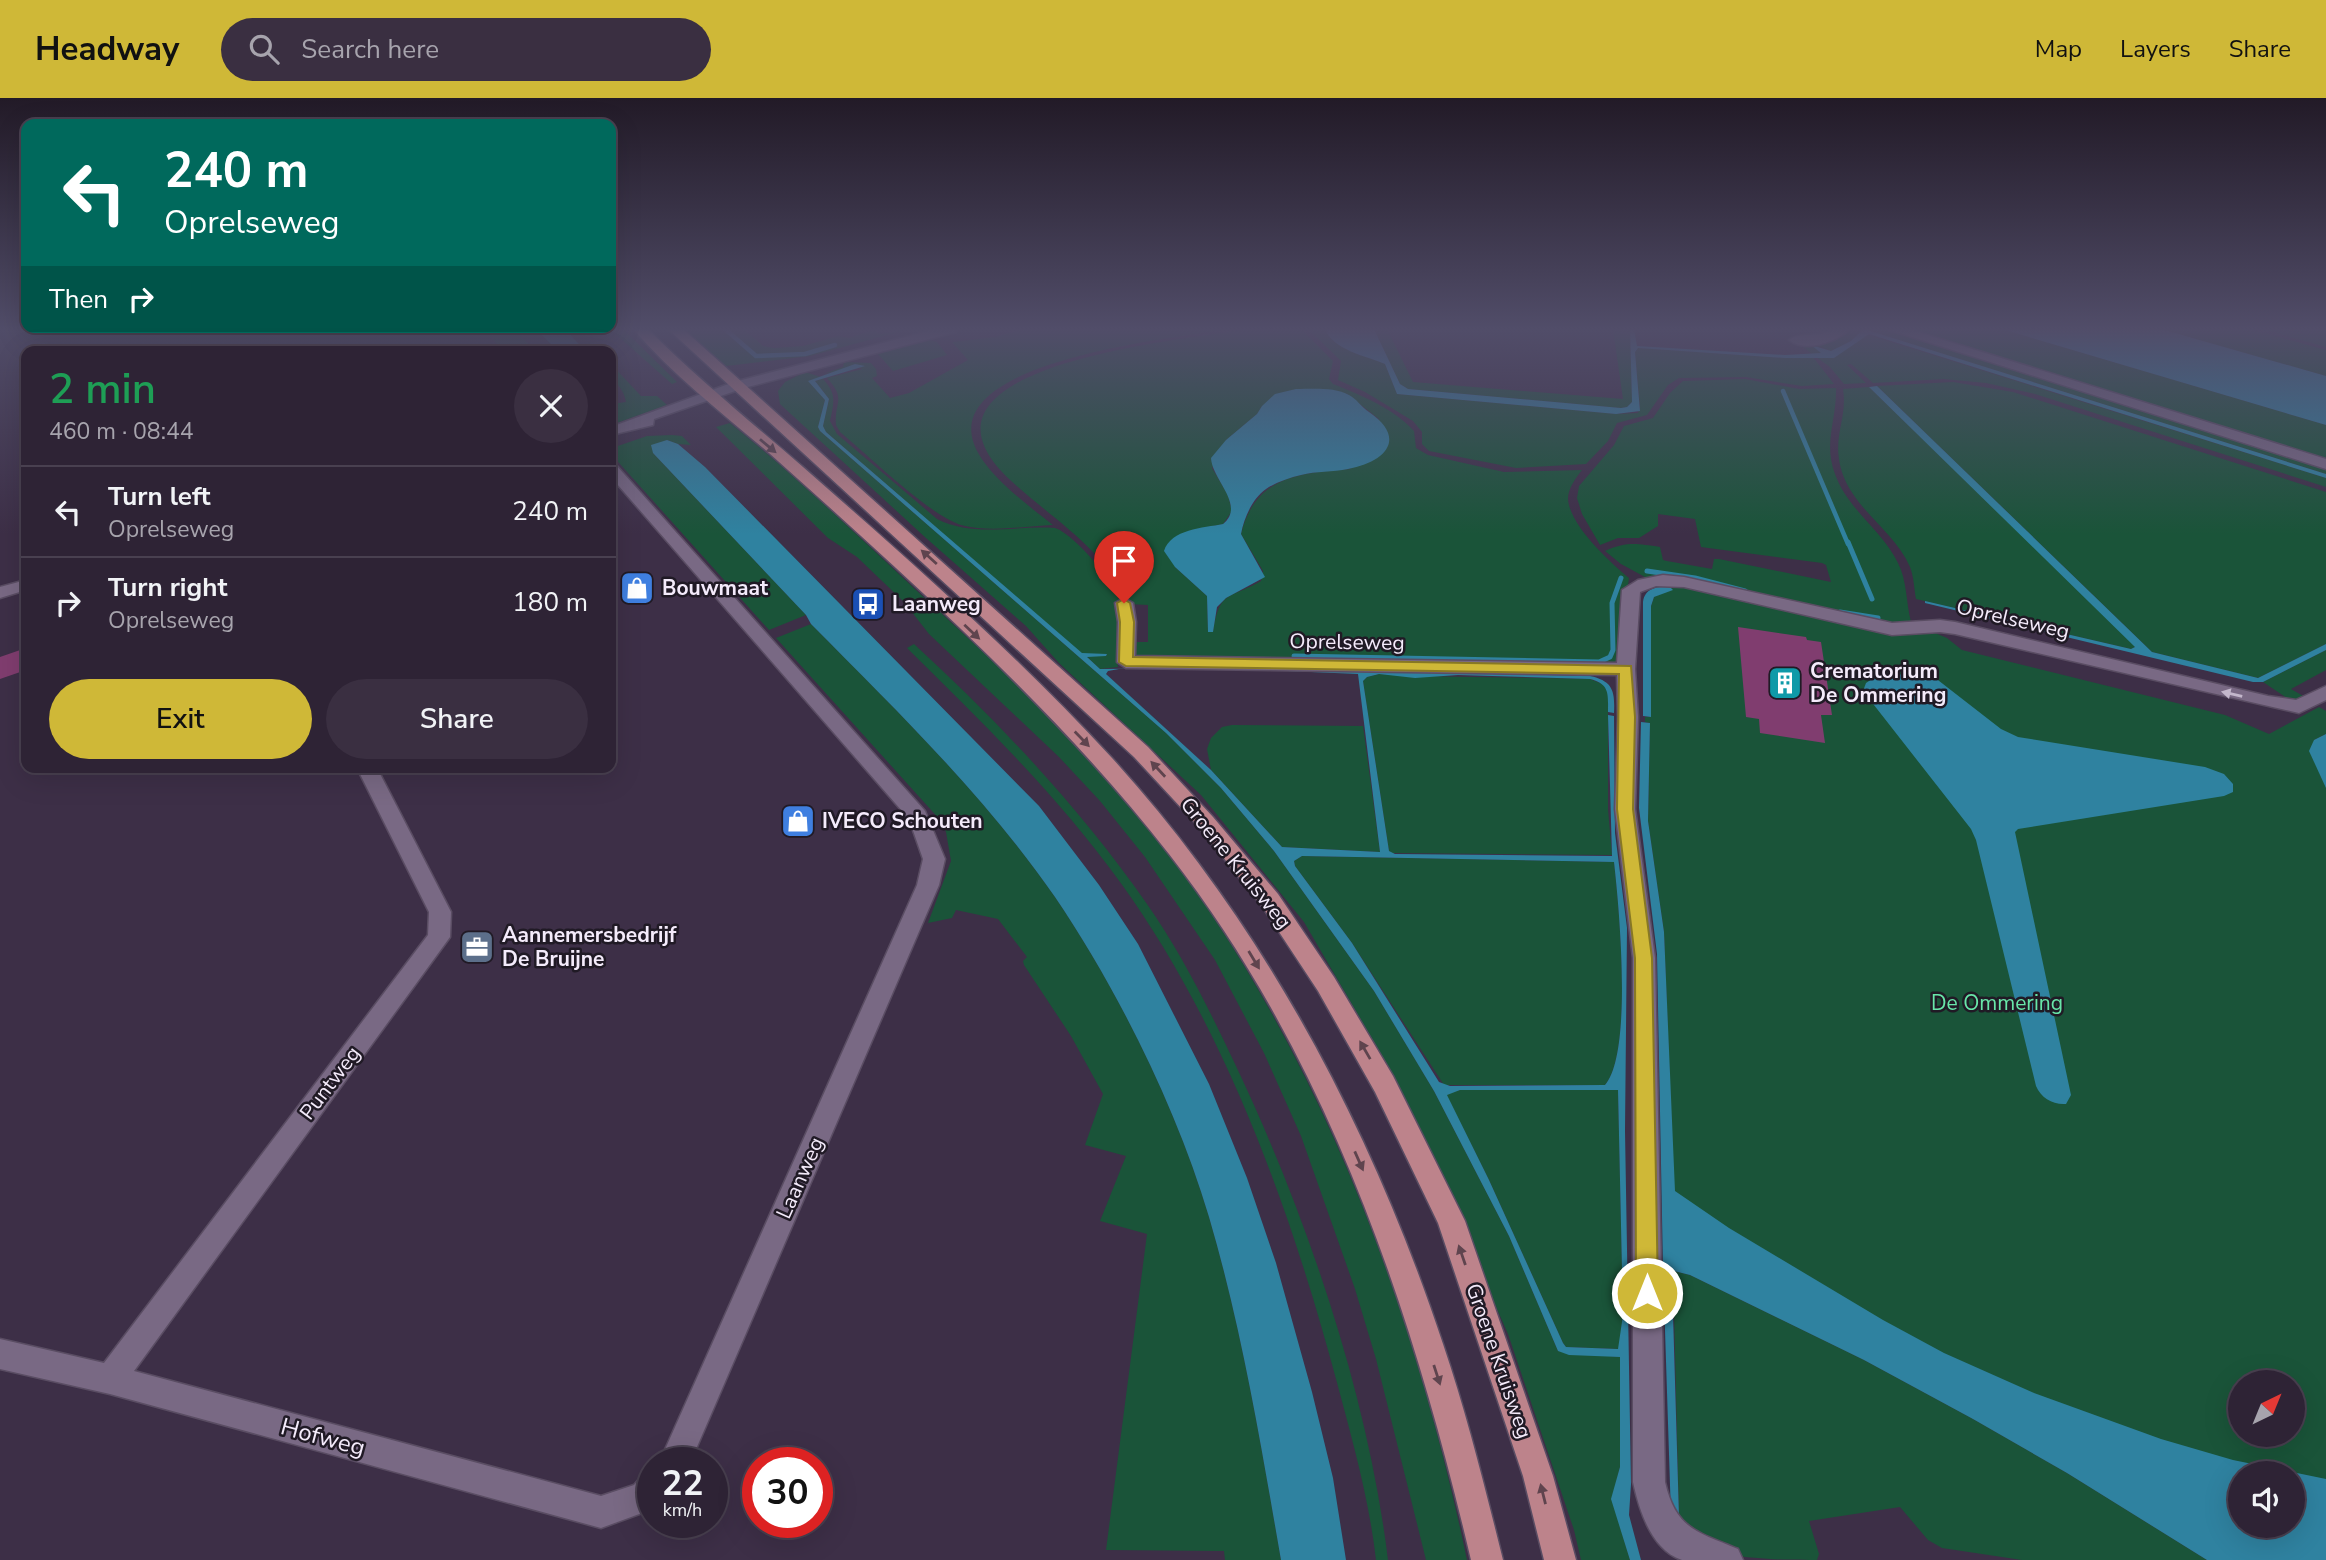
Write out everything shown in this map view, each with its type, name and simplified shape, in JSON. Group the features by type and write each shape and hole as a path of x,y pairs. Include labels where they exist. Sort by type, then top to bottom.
{"main road":[{"name":"Groene Kruisweg","path":"753,397 1141,752 1206,822 1270,900 1326,984 1384,1084 1451,1221 1538,1476 1560,1560"},
{"name":"Groene Kruisweg","path":"713,398 815,486 1068,724 1160,827 1248,949 1296,1031 1363,1169 1391,1242 1454,1428 1487,1560"}],"street":[{"path":"2112,397 2326,464"},
{"path":"616,429 650,421 713,398"},
{"name":"Laanweg","path":"616,474 918,816 934,859 928,885 681,1447"},
{"name":"Oprelseweg","path":"1124,603 1127,622 1126,662 1626,669 1631,590 1644,581 1658,579 1684,582 1892,629 1940,626 2268,702 2299,707 2326,692"},
{"path":"0,593 21,587"},
{"path":"1626,669 1628,717 1625,809 1644,958 1649,1482 1653,1504 1663,1526 1679,1541 1706,1555 1727,1560"},
{"name":"Puntweg","path":"110,1379 439,937 440,912 370,773"},
{"name":"Hofweg","path":"0,1354 110,1379 601,1511 637,1496"}],"green space":[{"path":"624,397 658,397 667,405 616,423 616,403 626,402"},
{"path":"779,397 823,397 825,400 818,427 820,431 1166,733 1221,788 1274,851 1374,991 1434,1091 1509,1236 1558,1351 1620,1357 1620,1467 1612,1499 1630,1560 1581,1560 1574,1530 1508,1334 1395,1078 1304,922 1201,795 1059,663 1026,626 780,404"},
{"path":"828,397 832,397 833,403 830,421 837,434 937,519 966,528 1055,528 1073,539 1103,572 1117,594 1121,622 1119,654 1116,658 1118,667 1100,669 1086,656 1107,654 1082,654 826,432 823,426"},
{"path":"838,397 989,397 975,413 973,441 978,453 1007,488 1053,525 984,529 961,525 933,509 899,483 840,432 836,425"},
{"path":"1000,397 1289,397 1262,406 1257,414 1226,440 1212,468 1228,495 1232,511 1223,524 1193,530 1175,567 1207,596 1208,632 1213,632 1222,602 1261,581 1263,571 1241,534 1257,500 1268,489 1296,476 1350,469 1379,419 1351,397 1365,398 1406,423 1414,431 1416,448 1428,455 1504,472 1582,470 1569,491 1570,509 1592,543 1629,578 1618,660 1612,663 1135,659 1131,642 1148,642 1148,605 1129,604 1119,584 1091,550 1008,478 982,439 987,408"},
{"path":"1374,397 1432,397 1616,414 1638,413 1639,397 1659,397 1647,415 1617,423 1608,441 1586,464 1516,468 1429,451 1422,444 1422,432 1413,421"},
{"path":"1500,397 1632,397 1632,402 1627,407"},
{"path":"1667,397 1836,397 1830,441 1835,474 1848,498 1883,540 1898,563 1911,622 1900,626 1645,577 1621,564 1605,551 1639,544 1660,547 1663,560 1667,561 1712,569 1714,559 1719,559 1831,582 1826,565 1822,563 1701,547 1695,519 1658,514 1658,526 1639,538 1618,538 1600,545 1582,514 1577,498 1579,486 1614,445 1624,426 1653,418"},
{"path":"1844,397 1880,397 2133,642 2135,647 2131,649 1916,599 1910,567 1903,555 1857,500 1843,475 1838,450"},
{"path":"1889,397 2029,397 2326,492 2326,644 2258,678 2152,652"},
{"path":"2045,397 2068,397 2326,478 2326,487"},
{"path":"2081,397 2105,397 2326,466 2326,474"},
{"path":"2120,397 2232,397 2326,425 2326,461"},
{"path":"730,423 825,505 1046,713 1137,810 1189,880 1258,989 1337,1144 1399,1307 1448,1475 1467,1560 1426,1560 1376,1359 1355,1289 1301,1136 1264,1053 1215,960 1145,857 1100,801 1059,757 929,634 904,602 857,557 828,538 716,427"},
{"path":"647,436 682,436 691,445 667,440 653,453 806,615 769,630 616,460 616,447"},
{"name":"De Ommering","path":"1664,582 1935,633 1947,638 1962,650 2225,715 2269,734 2319,707 2326,711 2326,734 2314,740 2326,775 2326,1512 2305,1489 2305,1461 2228,1461 2228,1470 1934,1361 1667,1205 1674,1190 1664,932 1648,821 1650,723 1645,722 1645,717 1651,717 1651,606 1654,597 1666,591"},
{"path":"811,624 939,755 1028,860 1078,933 1144,1051 1196,1176 1221,1259 1250,1387 1281,1560 1225,1560 1224,1551 1106,1550 1147,1234 1100,1221 1126,1156 1085,1145 1103,1094 1071,1036 1024,965 1023,961 1027,957 998,919 956,910 952,918 928,923 951,861 946,832 941,821 776,638"},
{"path":"914,644 977,704 1067,800 1160,923 1206,1004 1287,1183 1331,1307 1366,1434 1388,1560 1376,1560 1354,1446 1298,1250 1250,1121 1192,997 1158,938 1096,850 1018,760 907,648"},
{"path":"2326,650 2326,670 2291,689 2305,697 2293,702 2263,682"},
{"path":"1379,674 1590,679 1605,685 1608,689 1608,809 1612,855 1389,851 1363,681"},
{"path":"1363,726 1380,852 1282,847 1211,770 1207,749 1211,738 1222,727"},
{"path":"1302,856 1614,862 1621,943 1621,1012 1614,1068 1605,1085 1444,1085 1352,943 1295,866 1294,861"},
{"path":"1460,1090 1618,1090 1623,1315 1619,1349 1566,1347 1563,1343 1489,1180 1446,1094"},
{"path":"1673,1271 1690,1275 1864,1360 2067,1473 2207,1560 2022,1560 1942,1548 1928,1540 1900,1507 1809,1521 1819,1554 1817,1560 1752,1558 1703,1547 1693,1541 1679,1516"}],"water":[{"path":"823,397 829,399 823,426 826,432 1082,653 1107,654 1087,657 1100,669 1202,668 1119,669 1106,674 1211,770 1282,847 1380,852 1358,674 1213,668 1590,676 1604,681 1611,688 1614,713 1608,712 1608,695 1604,687 1590,679 1458,675 1415,678 1379,674 1363,681 1389,851 1395,854 1612,856 1608,715 1614,716 1615,833 1627,928 1625,1131 1631,1484 1629,1515 1641,1560 1630,1560 1611,1499 1620,1467 1620,1357 1569,1355 1558,1351 1509,1236 1434,1091 1374,991 1274,851 1221,788 1166,733 820,431 818,427 825,400","holes":["1302,856 1614,862 1621,943 1621,1012 1614,1068 1605,1085 1450,1086 1439,1082 1352,943 1294,861","1460,1090 1618,1090 1623,1315 1618,1349 1566,1347 1447,1095"]},
{"path":"1272,397 1352,397 1381,422 1389,440 1381,455 1361,466 1296,476 1274,484 1261,493 1249,509 1241,534 1265,577 1226,598 1217,607 1213,632 1208,632 1207,596 1175,567 1164,551 1173,538 1180,534 1223,524 1229,517 1230,501 1211,458"},
{"path":"1432,397 1500,397 1621,408 1627,407 1632,402 1632,397 1639,397 1640,411 1616,414"},
{"path":"1879,397 1889,397 2152,652 2258,678 2326,644 2326,650 2263,682 2253,682 1925,601 2131,649 2135,647"},
{"path":"2070,397 2081,397 2326,474 2326,478"},
{"path":"2232,397 2326,397 2326,425"},
{"path":"667,440 678,444 705,467 1039,806 1099,885 1138,944 1209,1084 1247,1178 1276,1263 1333,1478 1346,1560 1281,1560 1241,1344 1221,1259 1196,1176 1144,1051 1078,933 1028,860 970,789 811,624 806,615 653,453 651,445"},
{"path":"1669,586 1673,590 1654,597 1651,606 1651,717 1643,716 1644,597 1649,591"},
{"path":"1881,673 1934,677 2001,729 2018,737 2205,767 2224,774 2233,784 2233,792 2224,796 2018,829 2015,832 2071,1095 2066,1104 2048,1100 2036,1086 1976,840 1971,829 1863,691 1866,683"},
{"path":"1641,722 1650,723 1648,821 1664,932 1675,1191 1729,1228 1883,1320 1944,1353 2034,1393 2161,1439 2238,1461 2228,1461 2228,1538 2305,1538 2305,1475 2326,1479 2326,1560 2207,1560 2067,1473 1973,1419 1864,1360 1690,1275 1674,1271 1672,1280 1679,1517 1671,1516 1657,954 1639,808"},
{"path":"2326,734 2326,788 2309,751 2314,740"}],"building":[{"name":"Crematorium De Ommering","path":"1738,627 1806,637 1807,640 1821,642 1832,715 1821,715 1825,743 1760,733 1759,719 1746,717"},
{"path":"21,650 21,672 0,679 0,657"}],"waterway":[{"path":"1786,397 1848,544"},
{"path":"1848,542 1872,599"},
{"path":"1647,571 1695,578 1745,591"},
{"path":"1294,656 1599,662 1610,657 1613,650 1612,603 1621,578"},
{"path":"1840,612 1878,618"}],"place":[{"name":"Bouwmaat","path":"637,588"},
{"name":"Laanweg","path":"868,604"},
{"name":"Crematorium De Ommering","path":"1785,683"},
{"name":"IVECO Schouten","path":"798,821"},
{"name":"Aannemersbedrijf De Bruijne","path":"477,947"}],"route":[{"path":"1124,603 1127,622 1126,662 1626,669 1628,717 1625,809 1644,958 1647,1293"}]}
